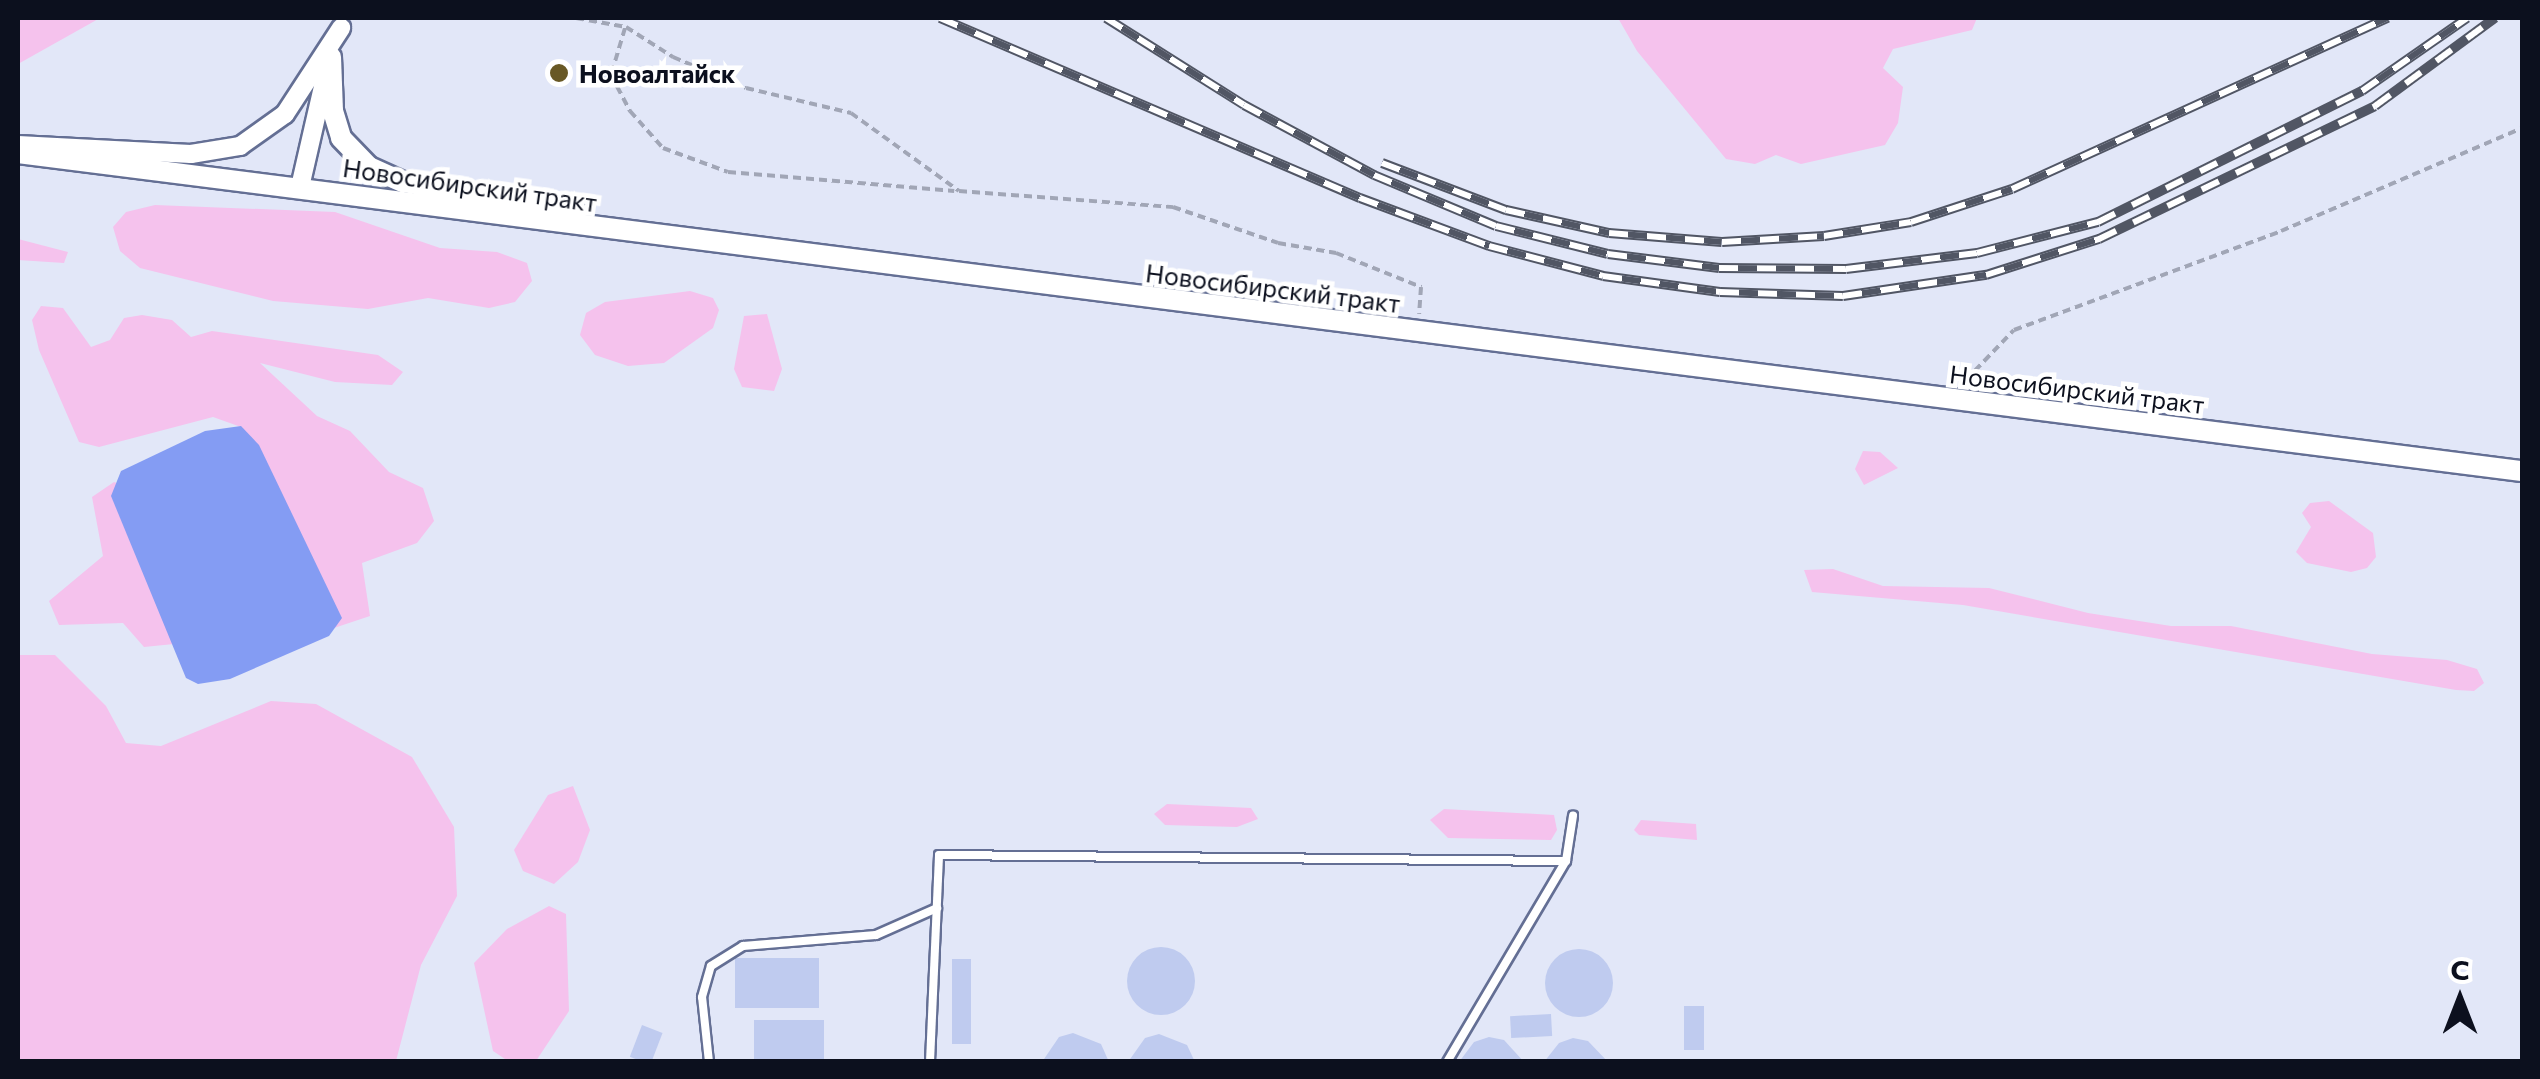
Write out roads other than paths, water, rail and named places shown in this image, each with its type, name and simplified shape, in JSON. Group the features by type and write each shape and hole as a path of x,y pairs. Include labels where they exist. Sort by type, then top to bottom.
{"main road":[{"path":"331,57 341,138 383,176 723,236 792,255"},
{"name":"Новосибирский тракт","path":"18,154 300,187 792,255 2522,470"}],"street":[{"path":"300,187 343,23"},
{"path":"18,146 191,154 240,146 285,114 343,23"}],"lane":[{"path":"1447,1062 1566,861 1573,816"},
{"path":"930,1062 940,855 1566,861"},
{"path":"709,1062 702,996 711,966 743,946 876,934 937,908"}],"water":[{"path":"241,426 259,445 342,618 329,636 230,679 198,684 186,678 111,496 121,471 205,431"}],"railway":[{"path":"940,18 1360,198 1489,246 1603,276 1720,292 1843,296 1986,275 2099,239 2375,106 2495,18"},
{"path":"1106,18 1244,105 1374,175 1496,226 1608,254 1719,268 1846,269 1977,253 2098,222 2362,91 2467,18"},
{"path":"1382,163 1506,210 1609,233 1722,242 1824,236 1911,222 2012,189 2388,18"}],"place":[{"name":"Новоалтайск","path":"559,73"}]}
